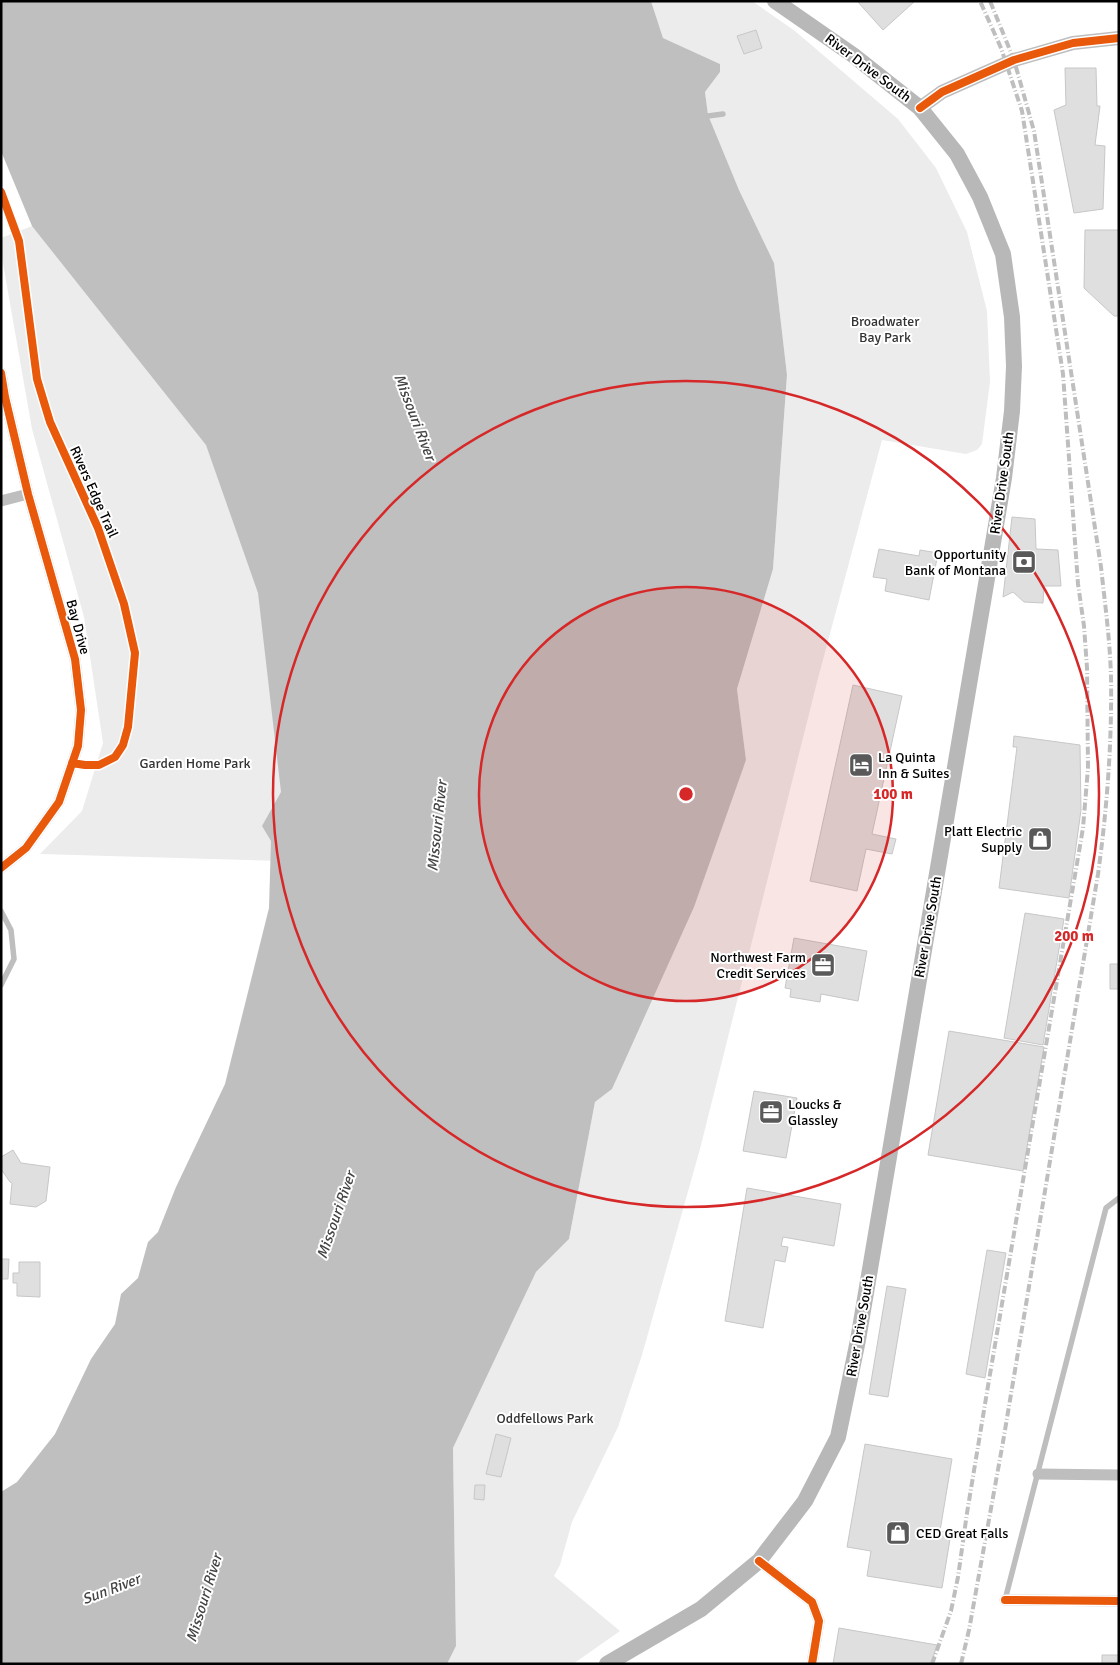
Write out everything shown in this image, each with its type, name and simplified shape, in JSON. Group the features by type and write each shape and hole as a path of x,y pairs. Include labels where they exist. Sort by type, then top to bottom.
{"main road":[{"name":"River Drive South","path":"607,1664 700,1609 759,1561 805,1501 838,1437 865,1301 1004,478 1012,411 1014,342 1002,254 980,197 957,154 920,108 853,55 775,1"}],"street":[{"path":"920,108 942,92 1014,60 1073,43 1119,38"},
{"name":"Bay Drive","path":"1,373 28,494 75,659 81,710 78,746 59,802 26,848 1,868"},
{"path":"1,501 28,494"},
{"path":"1038,1474 1119,1475"},
{"path":"759,1561 812,1602 820,1621 812,1664"},
{"path":"1005,1600 1119,1601"}],"lane":[{"path":"708,116 723,114"},
{"path":"1,911 11,930 14,960 1,985"},
{"path":"1005,1600 1106,1208 1119,1198"}],"green space":[{"name":"Broadwater Bay Park","path":"651,1 752,1 795,31 898,119 936,168 967,232 987,311 990,382 982,444 977,450 966,454 882,440 817,682 700,1149 642,1355 618,1427 572,1522 560,1565 554,1576 620,1631 573,1664 447,1664 456,1646 453,1448 536,1272 569,1239 595,1102 612,1089 746,760 737,689 773,569 787,375 774,263 739,190 708,116 705,92 720,72 720,64 663,38"},
{"name":"Garden Home Park","path":"47,222 184,394 250,519 292,732 283,861 40,854 82,811 103,743 84,617 32,429 1,252 1,238"}],"water":[{"path":"1,1 651,1 663,38 720,64 720,72 705,92 708,115 739,190 774,263 787,375 773,569 737,689 746,760 694,907 612,1089 595,1102 569,1239 536,1272 453,1448 456,1646 447,1664 1,1664 1,1492 17,1482 55,1434 91,1359 115,1324 121,1294 138,1278 148,1242 158,1232 176,1187 225,1084 269,908 271,841 262,826 281,792 258,593 206,445 32,226 1,151"}],"building":[{"path":"857,1 915,1 883,30"},
{"path":"756,30 762,48 744,54 737,36"},
{"path":"1065,68 1096,68 1097,106 1100,106 1095,145 1105,146 1103,209 1074,213 1054,110 1066,105"},
{"path":"1085,230 1119,230 1119,316 1114,316 1084,288"},
{"path":"1012,517 1035,519 1036,549 1058,550 1061,586 1044,586 1043,603 1024,602 1013,592 1003,597"},
{"path":"879,549 919,556 920,550 938,553 929,600 885,591 887,579 873,577"},
{"name":"La Quinta Inn & Suites","path":"853,685 902,696 872,834 896,839 892,854 866,849 857,891 810,881"},
{"path":"1014,736 1080,745 1081,810 1069,898 999,888 1017,747 1013,747"},
{"path":"1025,913 1064,919 1043,1045 1004,1038"},
{"path":"794,938 867,951 858,1001 821,994 820,1002 790,997 791,989 785,988"},
{"path":"1110,964 1119,964 1119,989 1110,989"},
{"path":"949,1031 1044,1047 1023,1171 928,1155"},
{"path":"754,1091 797,1098 786,1158 743,1151"},
{"path":"13,1150 21,1163 50,1167 46,1201 36,1207 10,1204 12,1183 1,1169 1,1157"},
{"path":"747,1188 841,1204 834,1246 783,1237 781,1246 788,1247 785,1262 775,1260 763,1328 725,1321"},
{"path":"987,1250 1006,1253 985,1378 966,1374"},
{"path":"1,1259 9,1259 8,1279 1,1279"},
{"path":"19,1262 40,1262 40,1297 17,1296 17,1283 13,1283 13,1273 19,1273"},
{"path":"887,1286 906,1289 888,1397 869,1394"},
{"path":"496,1434 511,1438 501,1477 486,1474"},
{"path":"865,1444 952,1459 940,1531 951,1533 942,1588 867,1576 871,1551 847,1547"},
{"path":"475,1485 485,1485 484,1500 474,1499"},
{"path":"839,1628 937,1645 931,1664 833,1664"},
{"path":"1102,1655 1119,1655 1119,1664 1102,1664"}],"railway":[{"path":"932,1664 951,1611 958,1577 988,1386 1083,828 1088,768 1087,668 1078,584 1063,374 1022,111 1001,48 980,1"},
{"path":"961,1664 969,1630 1003,1442 1098,874 1104,825 1111,726 1110,649 1101,567 1034,131 1014,60 990,1"}],"cycle path":[{"path":"920,108 942,92 1014,60 1073,43 1119,38"},
{"name":"Rivers Edge Trail","path":"1,192 19,241 37,379 50,422 98,528 124,604 135,653 128,727 123,745 115,757 99,765 72,763"},
{"path":"1,373 28,494 75,659 81,710 78,746 59,802 26,848 1,868"},
{"path":"759,1561 812,1602 819,1621 812,1664"},
{"path":"1005,1600 1119,1601"}],"place":[{"name":"Opportunity Bank of Montana","path":"1024,562"},
{"name":"La Quinta Inn & Suites","path":"861,765"},
{"name":"Platt Electric Supply","path":"1040,839"},
{"name":"Northwest Farm Credit Services","path":"823,965"},
{"name":"Loucks & Glassley","path":"771,1112"},
{"name":"CED Great Falls","path":"898,1533"}],"water label":[{"name":"Missouri River","path":"415,417"},
{"name":"Missouri River","path":"437,826"},
{"name":"Missouri River","path":"336,1215"},
{"name":"Sun River","path":"111,1589"},
{"name":"Missouri River","path":"204,1598"}],"park label":[{"name":"Oddfellows Park","path":"545,1418"}]}
